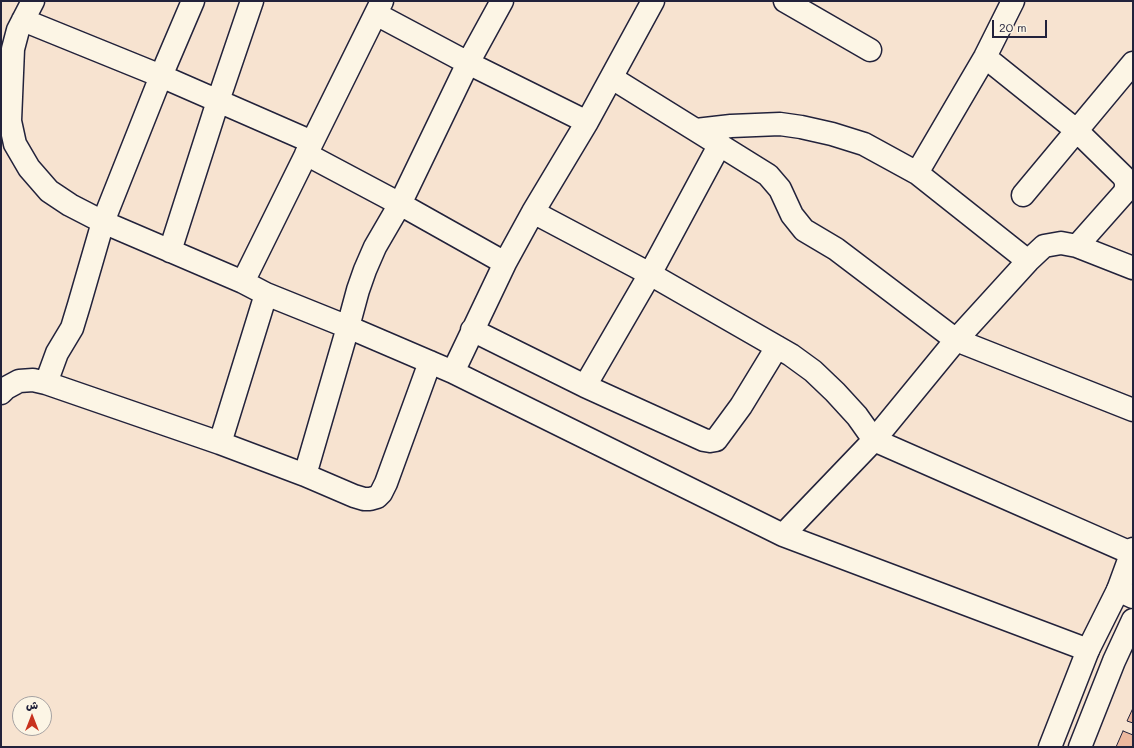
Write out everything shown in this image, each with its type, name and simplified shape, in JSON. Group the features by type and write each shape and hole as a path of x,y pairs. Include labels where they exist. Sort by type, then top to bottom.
{"street":[{"path":"33,1 18,30 13,49 10,121 15,144 29,168 49,191 70,205 103,222 243,282 266,294 453,372 783,535 1088,650"},
{"path":"46,383 57,353 74,320 103,222 161,76 193,1"},
{"path":"170,251 252,1"},
{"path":"305,475 365,270 375,247 400,204 468,63 502,1"},
{"path":"453,372 504,263 587,122 653,1"},
{"path":"785,1 870,50"},
{"path":"916,173 985,57 1013,1"},
{"path":"243,282 379,7 468,63 587,122"},
{"path":"23,20 161,76 218,101 309,148 400,204 504,263"},
{"path":"985,57 1076,130 1123,176 1126,184 1124,193 1077,246"},
{"path":"1023,195 1133,63"},
{"path":"612,78 760,169 774,180 780,189 792,215 804,230 836,249 956,340 1133,410"},
{"path":"696,130 730,126 780,124 832,134 864,144 916,173 1028,261"},
{"path":"585,386 650,274 720,144"},
{"path":"534,212 650,274 791,355 813,371 835,392 857,416 874,440 1132,551 1126,594 1088,650 1050,747"},
{"path":"783,535 874,440 956,340 1028,261 1044,246 1061,243 1077,246 1131,265"},
{"path":"220,443 266,294"},
{"path":"472,330 585,386 704,440 716,440 741,406 777,347"},
{"path":"1,394 6,388 19,382 33,380 46,383 220,443 364,499 377,496 381,493 386,483 430,362"},
{"path":"1080,747 1114,661 1133,620"}],"building":[{"path":"1133,708 1133,723 1127,721"},
{"path":"1123,731 1133,735 1133,747 1116,747"}]}
